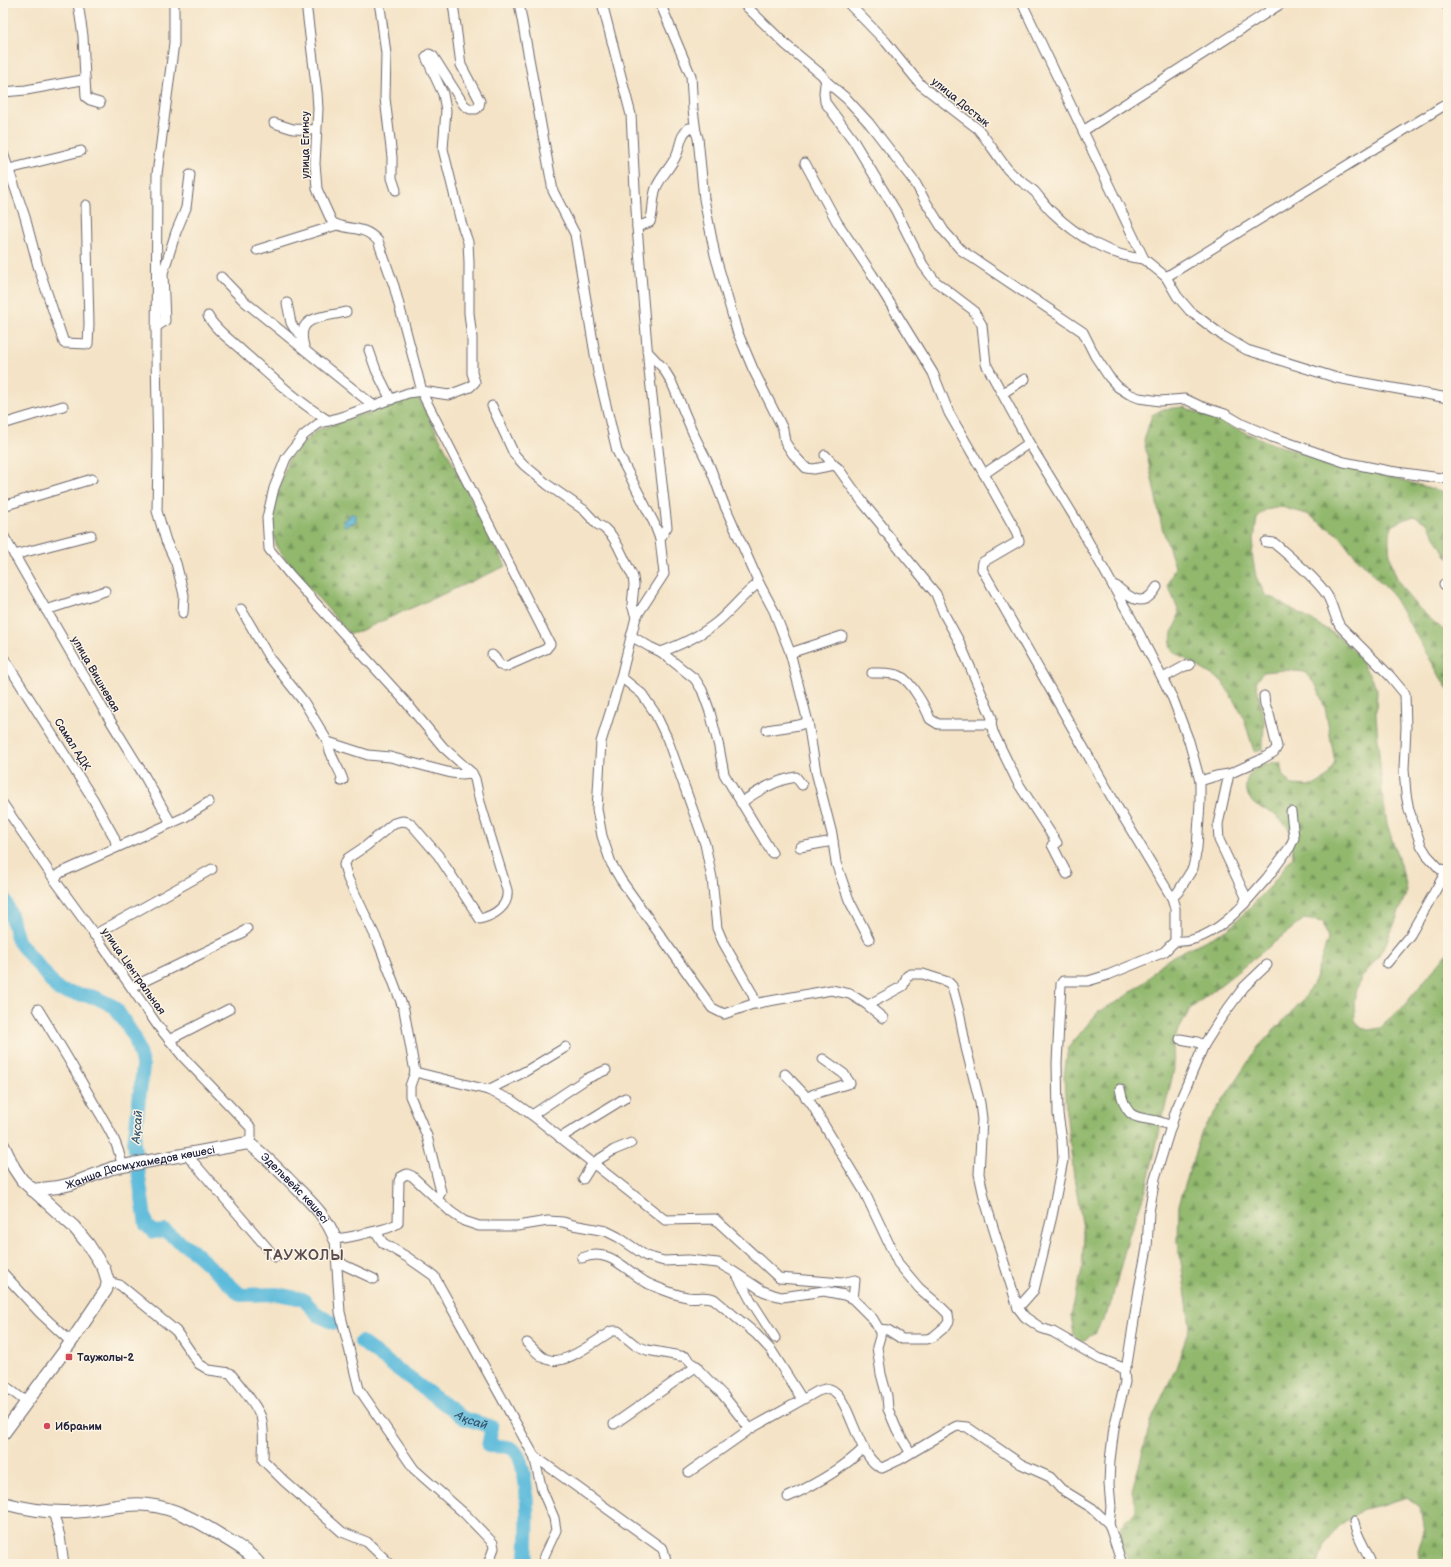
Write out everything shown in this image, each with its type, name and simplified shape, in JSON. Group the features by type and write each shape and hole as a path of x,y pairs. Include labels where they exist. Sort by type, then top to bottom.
{"street":[{"path":"78,3 83,36 84,81 86,97 100,103"},
{"path":"174,3 174,43 157,174 157,512 166,541 176,563 184,595 182,613"},
{"name":"улица Егинсу","path":"306,3 317,92 318,109 315,164 318,189 332,222 337,225"},
{"path":"378,3 386,54 386,112 392,157 392,178 396,190"},
{"path":"438,1199 441,1192 427,1136 410,1096 410,1086 415,1072 406,1021 398,993 379,944 348,879 344,865 348,858 366,846 394,823 402,821 408,822 438,855 480,919 489,917 496,912 508,897 507,890 480,802 476,779 472,773 443,747 404,701 291,576 269,549 268,518 274,488 286,458 303,436 318,424 374,406 408,393 422,391 449,395 470,387 475,382 472,373 472,338 469,313 468,242 460,222 443,149 446,110 442,94 426,56 429,54 433,56 464,105 470,110 476,109 479,106 480,101 461,65 459,58 453,3"},
{"path":"519,3 553,191 575,234 598,372 617,451 654,522 660,540 664,574 636,617 621,677 601,742 597,810 602,836 612,863 621,880 712,1008 724,1014 756,1004 831,990 850,994 868,1005 883,1018"},
{"path":"602,3 631,115 637,227 647,351 667,527 660,540"},
{"path":"660,3 691,76 694,117 704,199 722,284 742,343 756,376 783,429 785,442 793,454 806,468 814,469 834,465"},
{"path":"743,3 786,45 822,75 827,82 847,99 903,166 953,243 961,250 1082,332 1103,370 1124,390 1139,398 1150,400 1160,401 1185,399 1200,406 1225,414 1242,424 1272,437 1344,462 1389,471 1448,479"},
{"name":"улица Достык","path":"848,3 886,42 921,85 978,129 1006,168 1034,192 1046,207 1059,219 1094,243 1127,258 1144,259"},
{"path":"1022,3 1144,259 1166,277 1177,296 1190,311 1223,336 1247,350 1337,378 1448,398"},
{"path":"1083,131 1282,3"},
{"path":"1446,3 1448,7"},
{"path":"3,92 84,81"},
{"path":"827,82 825,84 824,93 825,102 853,140 896,211 925,269 935,281 973,310 982,325 986,364 1029,443 1075,518 1163,678 1173,699 1189,741 1200,781 1200,803 1194,868 1178,892 1172,898"},
{"path":"1166,277 1448,103"},
{"path":"637,227 650,222 656,188 676,158 680,146 681,136 694,117"},
{"path":"274,123 293,129 316,130"},
{"path":"686,130 692,128 696,132"},
{"path":"9,169 81,151"},
{"path":"3,153 38,266 64,343 88,344 89,324 86,256 86,204"},
{"path":"805,163 837,222 872,274 933,373 949,413 1019,536 1019,541 983,562 982,569 1119,810 1172,898 1175,908 1175,941 1164,952 1108,975 1088,981 1063,981 1061,984 1057,1063 1058,1114 1063,1160 1052,1216 1034,1290 1018,1308"},
{"path":"156,328 165,321 163,273 176,232 186,208 190,175"},
{"path":"257,250 337,225 364,230 378,241 394,286 422,391 550,644 546,649 505,666 500,665 492,655"},
{"path":"221,277 244,301 374,406"},
{"path":"287,303 291,323 302,336"},
{"path":"305,349 302,328 306,323 310,320 346,312"},
{"path":"208,316 224,334 304,405 328,421"},
{"path":"369,350 379,376 391,400"},
{"path":"647,351 662,368 671,382 690,423 692,433 710,466 724,504 774,611 790,653 808,722 816,772 833,841 836,863 851,905 869,939"},
{"path":"1002,393 1024,379"},
{"path":"3,424 63,406"},
{"path":"492,406 514,454 524,465 548,485 584,510 612,536 633,577 634,585 632,605 636,617"},
{"path":"984,474 1029,443"},
{"path":"825,454 883,527 883,530 936,594 944,614 959,641 992,718 991,724 993,732 1016,779 1057,843 1052,845 1067,874"},
{"path":"3,506 92,479"},
{"name":"улица Вишневая","path":"3,535 171,823"},
{"path":"14,555 92,535"},
{"path":"1266,542 1274,543 1316,582 1326,595 1340,626 1390,676 1405,694 1406,727 1404,769 1409,810 1421,845 1427,855 1440,869 1447,870 1410,935 1387,963"},
{"path":"661,652 678,646 716,623 760,583"},
{"path":"1111,583 1123,592 1141,601 1146,600 1153,594 1157,587"},
{"path":"46,610 105,591"},
{"path":"241,609 270,659 304,702 328,742 329,750 341,774 343,780 341,781"},
{"path":"631,636 661,652 700,684 720,747 724,774 772,853"},
{"path":"790,653 842,636"},
{"name":"Самал АДК","path":"3,658 93,799 114,837 117,847"},
{"path":"1163,678 1185,666 1190,665"},
{"path":"872,673 901,676 914,689 930,719 938,724 991,724"},
{"path":"621,677 642,694 655,712 668,738 705,844 712,878 717,928 729,954 752,993 756,1004"},
{"path":"1200,781 1229,774 1267,757 1274,752 1277,747 1269,714 1265,705 1264,696"},
{"path":"767,730 799,725 808,722"},
{"path":"328,742 368,755 390,757 451,773 472,773"},
{"path":"1229,774 1218,824 1219,840 1248,899"},
{"path":"741,803 757,792 788,778 796,777 802,784"},
{"path":"54,879 60,873 171,823 209,802"},
{"name":"улица Центральная","path":"3,804 158,1026 184,1058 251,1128 251,1137 248,1142"},
{"path":"1175,941 1201,937 1213,930 1248,899 1283,857 1292,843 1294,838 1291,812"},
{"path":"800,847 833,841"},
{"path":"94,935 212,869"},
{"path":"132,988 238,936 247,930"},
{"path":"1122,1564 1109,1524 1111,1507 1109,1484 1110,1460 1114,1428 1125,1382 1124,1366 1147,1248 1149,1212 1155,1178 1171,1126 1192,1071 1204,1046 1236,996 1267,965"},
{"path":"868,1005 903,986 907,976 910,974 924,974 948,982 952,986 980,1103 982,1119 979,1174 980,1181 1018,1308 1025,1317 1041,1328 1053,1332 1100,1359 1124,1366"},
{"path":"38,1009 111,1133 125,1166"},
{"path":"169,1040 229,1009"},
{"path":"1180,1039 1197,1042 1204,1046"},
{"path":"488,1090 526,1071 566,1047"},
{"path":"806,1098 814,1094 850,1083 844,1074 824,1059"},
{"path":"532,1115 586,1079 606,1070"},
{"path":"415,1072 488,1090 511,1100 665,1220 715,1219 779,1278 842,1283 855,1280 853,1299"},
{"path":"785,1074 806,1098 856,1177 898,1263 907,1276 948,1314 949,1321 946,1326 933,1337 927,1339 902,1339 888,1330 878,1329"},
{"path":"1120,1089 1124,1106 1128,1112 1136,1117 1165,1122 1171,1126"},
{"path":"560,1138 625,1098"},
{"name":"Жанша Досмұхамедов көшесі","path":"32,1190 71,1184 107,1170 248,1142"},
{"name":"Эдельвейс көшесі","path":"248,1142 259,1150 310,1202 331,1227 335,1239"},
{"path":"583,1179 593,1163 614,1150 631,1143"},
{"path":"3,1145 14,1168 22,1180 74,1226 88,1244 104,1269 108,1282 106,1290 71,1342 3,1434"},
{"path":"189,1153 190,1159 275,1257"},
{"path":"488,1564 494,1548 493,1543 465,1514 414,1469 359,1389 340,1312 338,1260 335,1239 351,1238 369,1232 376,1232 392,1227 398,1223 398,1181 401,1177 407,1174 412,1176 451,1212 464,1221 479,1226 517,1226 548,1221 563,1222 606,1231 618,1237 646,1256 664,1261 688,1260 718,1263 763,1290 782,1297 824,1292 844,1295 853,1299 873,1319 878,1329 880,1337 877,1347 881,1374 887,1396 888,1409 897,1430 910,1452"},
{"path":"376,1232 383,1243 407,1257 434,1276 534,1456 542,1490 554,1518 556,1530 544,1556 543,1564"},
{"path":"582,1258 591,1254 603,1255 618,1263 640,1279 663,1290 688,1298 709,1297 714,1299 756,1334 771,1350 802,1399"},
{"path":"338,1260 344,1265 374,1279"},
{"path":"3,1273 40,1314 71,1342"},
{"path":"736,1273 750,1299 776,1338"},
{"path":"108,1282 120,1285 176,1331 199,1364 209,1370 230,1374 261,1416 263,1433 263,1460 284,1481 342,1532 367,1542 390,1564"},
{"path":"527,1343 545,1359 555,1361 574,1354 612,1330 618,1331 635,1345 654,1352 686,1357 723,1394 750,1429"},
{"path":"614,1424 696,1366"},
{"path":"3,1384 21,1398 28,1401"},
{"path":"688,1472 750,1429 802,1399 825,1389 832,1390 845,1407 864,1448 870,1459 877,1466 882,1468 894,1463 910,1452 957,1426 967,1427 1017,1462 1050,1477 1061,1489 1092,1508 1109,1524"},
{"path":"788,1497 852,1459 864,1448"},
{"path":"534,1456 662,1550 667,1564"},
{"path":"3,1503 53,1512 82,1511 147,1504 186,1516 203,1525 242,1549 259,1564"},
{"path":"53,1512 60,1536 64,1564"},
{"path":"1354,1522 1356,1532 1368,1553 1371,1564"}],"green space":[{"path":"410,397 419,398 506,566 355,633 349,633 295,572 277,548 272,527 274,506 288,459 317,430"},
{"path":"1184,407 1273,444 1448,493 1448,559 1428,524 1415,516 1402,520 1393,526 1389,533 1389,544 1391,559 1400,585 1416,605 1448,634 1448,690 1392,594 1351,551 1340,536 1307,514 1281,507 1265,510 1257,518 1252,554 1256,577 1266,596 1275,599 1336,635 1356,652 1377,689 1376,715 1382,792 1387,824 1405,880 1407,891 1383,950 1360,980 1354,1000 1355,1020 1361,1028 1369,1030 1380,1028 1402,1008 1448,952 1448,1564 1420,1564 1418,1552 1424,1532 1420,1507 1407,1497 1363,1509 1340,1525 1324,1544 1318,1564 1131,1564 1124,1550 1121,1536 1121,1526 1135,1512 1135,1503 1132,1491 1152,1418 1176,1368 1190,1325 1178,1241 1179,1205 1201,1133 1258,1047 1304,999 1314,981 1328,939 1323,922 1304,919 1190,1009 1173,1041 1174,1069 1146,1190 1129,1235 1110,1306 1095,1333 1081,1342 1074,1335 1071,1315 1082,1270 1084,1234 1074,1177 1066,1112 1064,1076 1068,1048 1098,1012 1120,1000 1145,982 1159,966 1173,956 1227,930 1269,888 1293,856 1291,834 1288,827 1271,812 1254,804 1248,796 1246,787 1250,774 1263,765 1281,763 1284,777 1292,785 1313,786 1327,778 1335,762 1325,708 1317,687 1305,672 1284,670 1263,672 1256,681 1264,721 1263,749 1254,751 1243,716 1222,681 1177,654 1170,648 1172,632 1177,624 1179,612 1168,585 1175,567 1162,527 1144,440 1152,415 1163,409"}],"water":[{"path":"349,515 356,515 354,523 344,526 343,520 348,519"}],"waterway":[{"name":"Ақсай","path":"3,895 11,915 18,941 59,991 95,997 115,1007 135,1038 143,1067 134,1143 146,1225 153,1232 165,1231 193,1251 241,1295 277,1294 303,1299 319,1316 335,1323"},
{"name":"Ақсай","path":"361,1342 463,1418 492,1427 488,1446 511,1448 519,1457 523,1469 527,1503 525,1564"}],"place":[{"name":"Таужолы-2","path":"69,1357"},
{"name":"Ибраһим","path":"47,1426"}],"district":[{"name":"ТАУЖОЛЫ","path":"304,1255"}]}
